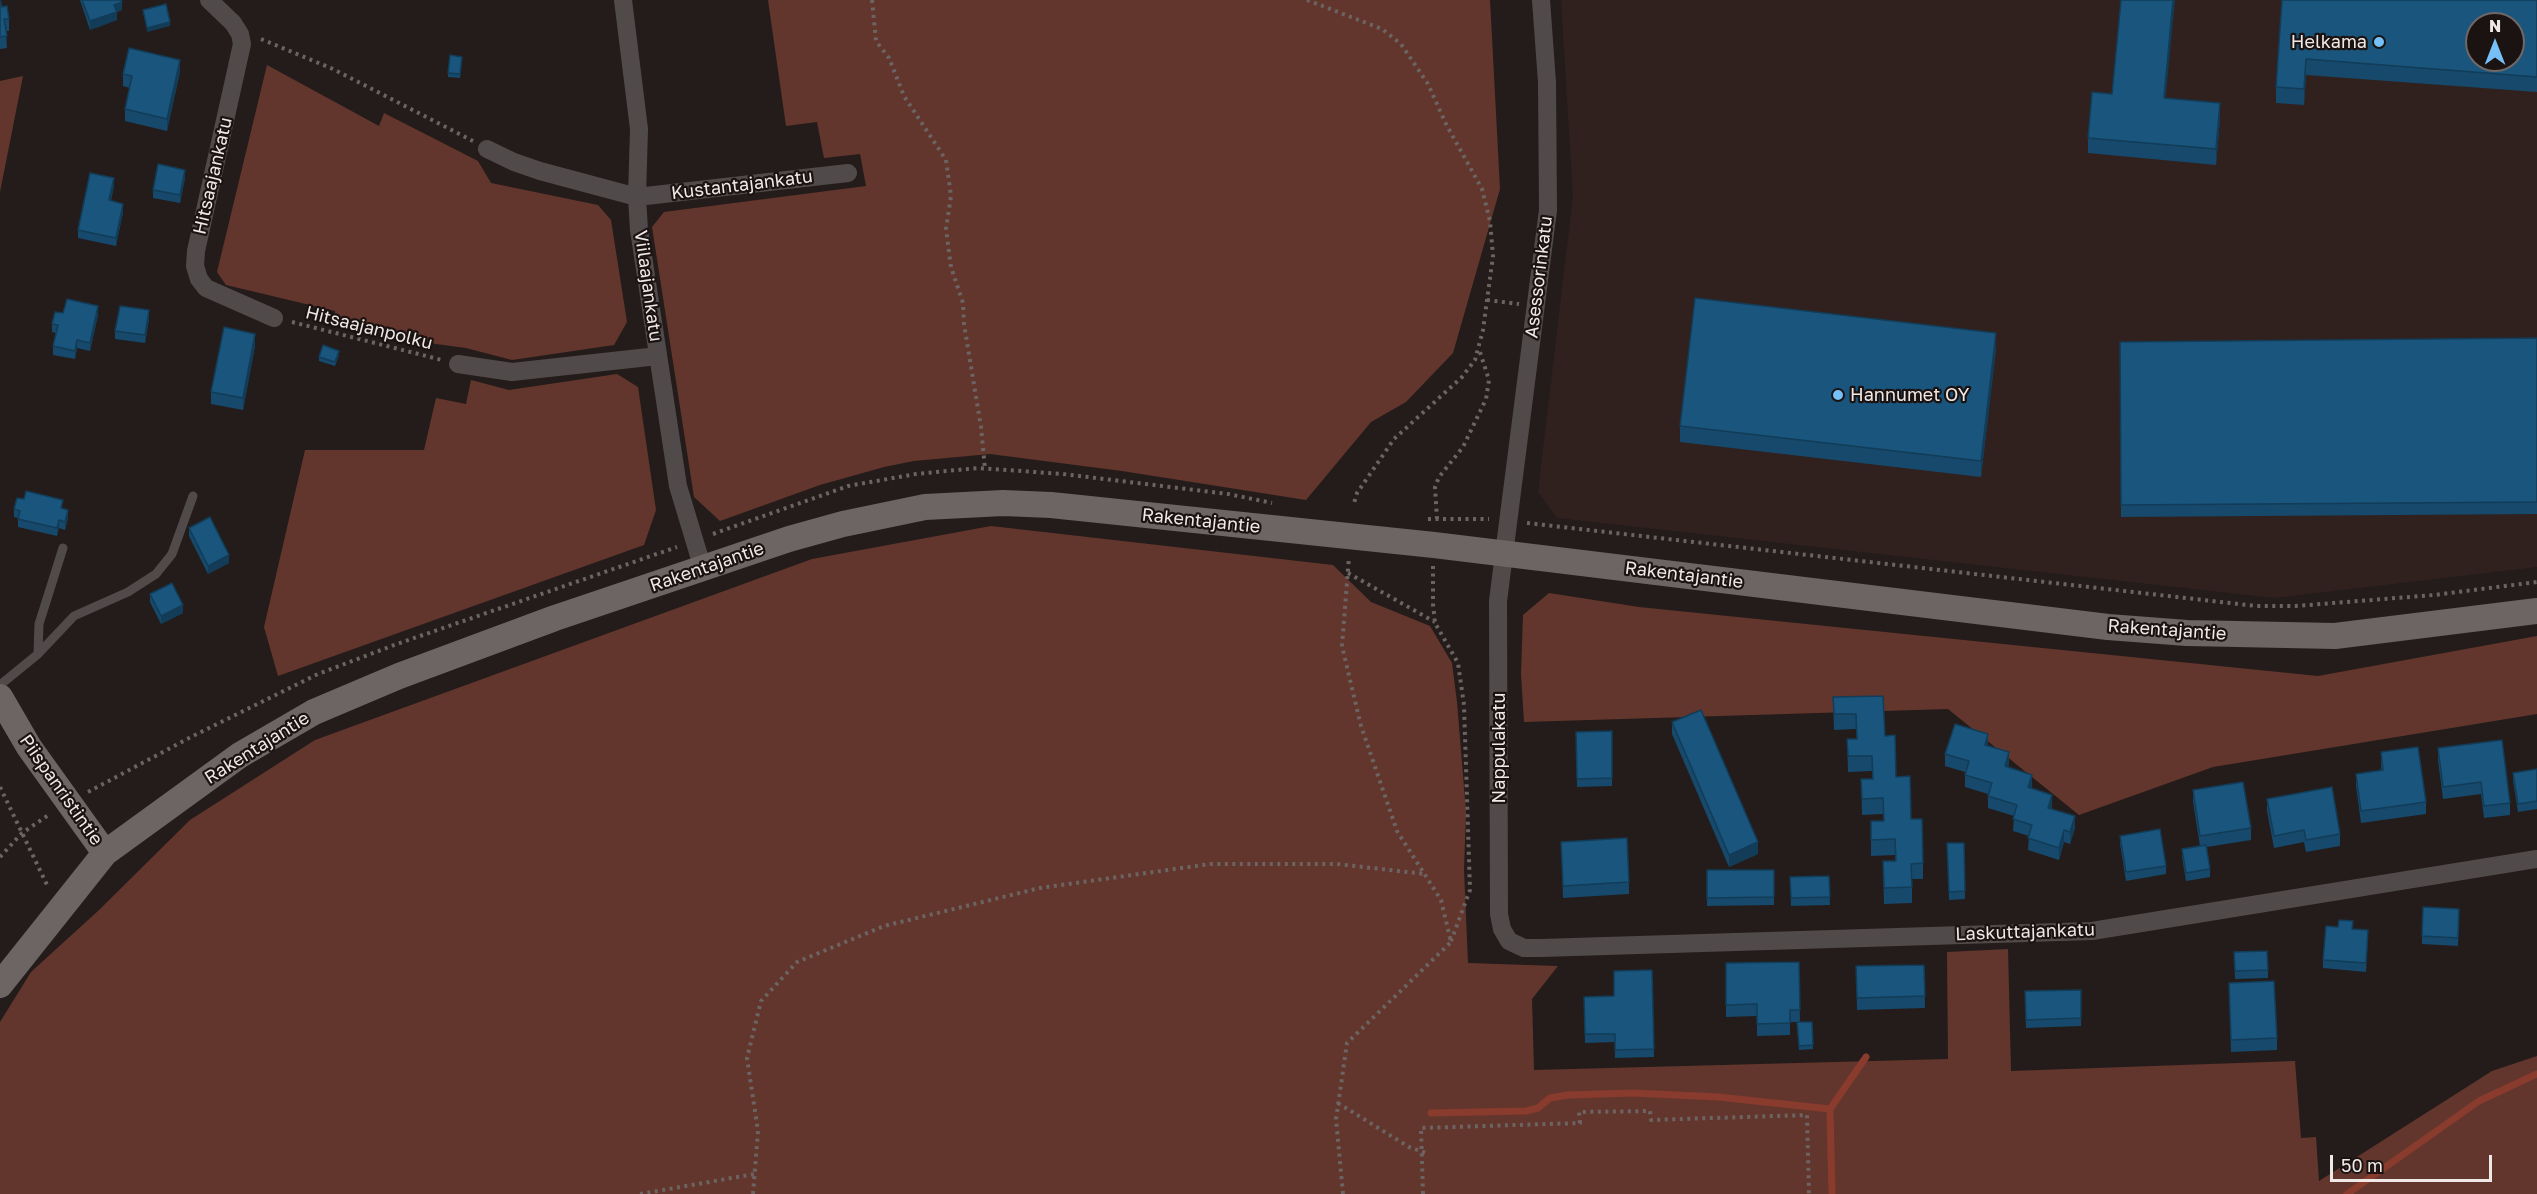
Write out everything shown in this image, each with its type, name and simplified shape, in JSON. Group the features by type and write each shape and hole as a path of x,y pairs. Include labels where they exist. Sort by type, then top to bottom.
{"street":[{"path":"209,0 233,23 240,34"},
{"name":"Viilaajankatu","path":"623,0 639,129 637,197 639,230 678,486 703,568"},
{"name":"Asessorinkatu","path":"1504,553 1548,210 1547,82 1541,0"},
{"name":"Hitsaajankatu","path":"240,34 241,56 196,251 195,266 199,279 206,288 274,318"},
{"path":"487,149 540,171 637,197"},
{"name":"Kustantajankatu","path":"637,197 848,173"},
{"path":"458,364 512,372 658,356"},
{"name":"Rakentajantie","path":"0,985 105,853 240,755 314,712 399,676 532,627 789,539 924,507 1003,503 1051,505 1504,553 2096,625 2187,633 2335,636 2537,610"},
{"name":"Nappulakatu","path":"1504,553 1498,601 1499,914 1502,929 1509,941"},
{"name":"Piispanristintie","path":"0,697 29,747 105,853"},
{"name":"Laskuttajankatu","path":"1509,941 1524,948 1541,948 2092,931 2537,859"}],"lane":[{"path":"0,684 38,654 74,616 129,592 156,574 172,554 193,496"},
{"path":"38,654 39,624 63,548"}],"path":[{"path":"872,0 876,41 889,58 904,96 946,160 951,195 946,229 951,267 963,303 985,469"},
{"path":"1307,0 1382,29 1401,44 1428,84 1446,124 1482,189 1490,221 1493,256 1475,360 1461,377 1394,439 1357,493 1354,502"},
{"path":"240,34 278,45 333,69 487,149"},
{"path":"1487,300 1536,307"},
{"name":"Hitsaajanpolku","path":"274,318 458,364"},
{"path":"1437,518 1435,487 1439,477 1463,447 1486,399 1489,380 1478,347"},
{"path":"0,857 22,833 68,803 191,737 318,674 397,644 848,486 916,474 985,469 1063,474 1228,494 1273,503"},
{"path":"1425,519 1509,521 2256,606 2296,606 2422,596 2537,582"},
{"path":"1349,553 1342,646 1361,726 1397,831 1441,900 1451,942"},
{"path":"1343,1194 1336,1119 1347,1043 1451,942 1470,890 1464,705 1458,663 1436,623 1433,604 1433,561"},
{"path":"1348,573 1436,623"},
{"path":"0,788 59,909"},
{"path":"753,1194 758,1131 747,1058 761,1001 797,962 884,926 1040,888 1210,864 1337,864 1425,874"},
{"path":"1338,1103 1409,1147 1424,1152"},
{"path":"1423,1194 1424,1152 1421,1128 1580,1123 1580,1112 1650,1111 1651,1120 1807,1115 1809,1194"},
{"path":"640,1194 755,1174"}],"shaded area":[{"path":"768,0 1490,0 1500,189 1453,353 1406,402 1371,422 1306,500 1122,471 990,454 914,461 884,467 820,485 720,521 694,497 652,227 664,212 866,186 860,154 824,158 817,122 786,126"},
{"path":"1561,0 2537,0 2537,567 2274,598 1557,518 1538,492 1573,196"},
{"path":"267,65 379,126 384,113 478,161 491,183 598,205 611,220 627,322 614,345 512,360 466,348 436,344 335,318 335,311 226,285 217,272"},
{"path":"23,76 0,192 0,81"},
{"path":"617,374 638,387 656,510 644,545 278,676 264,627 305,450 424,450 436,398 466,404 471,380 509,390"},
{"path":"991,526 1333,565 1371,602 1430,626 1452,663 1457,702 1466,812 1464,870 1468,963 1558,966 1532,999 1534,1070 1948,1059 1947,952 2008,949 2011,1071 2295,1061 2301,1138 2316,1137 2319,1181 2492,1071 2537,1056 2537,1194 0,1194 0,1022 31,972 98,911 190,820 315,740 812,559"},
{"path":"1549,593 1639,607 2318,676 2537,636 2537,714 2213,767 2079,815 1948,709 1524,722 1521,674 1523,615"}],"building":[{"path":"0,0 2,7 7,6 9,19 4,19 7,36 0,37"},
{"path":"82,0 121,0 122,2 114,5 117,12 90,21"},
{"path":"2121,0 2173,0 2164,98 2220,103 2216,149 2088,138 2092,92 2112,94"},
{"name":"Helkama","path":"2282,0 2537,0 2537,77 2473,72 2525,72 2525,12 2465,12 2465,71 2306,59 2304,89 2276,87"},
{"path":"166,4 170,22 147,28 143,10"},
{"path":"129,48 180,60 167,119 125,109 132,76 123,74"},
{"path":"450,55 462,57 460,74 448,73"},
{"path":"158,164 185,170 180,195 153,190"},
{"path":"90,173 114,178 109,200 123,204 116,238 78,230"},
{"name":"Hannumet OY","path":"1695,298 1996,333 1981,461 1680,426"},
{"path":"67,299 98,306 90,343 77,340 75,351 53,346 58,325 52,324 55,312 63,313"},
{"path":"120,306 149,310 145,335 115,331"},
{"path":"224,327 255,334 243,398 211,392"},
{"path":"2537,338 2537,502 2121,505 2120,342"},
{"path":"323,345 339,351 335,362 319,357"},
{"path":"26,491 63,500 61,508 68,510 65,522 59,520 57,528 18,519 20,511 14,509 17,498 24,499"},
{"path":"210,517 229,555 208,566 189,528"},
{"path":"172,583 183,605 161,616 150,594"},
{"path":"1883,696 1885,736 1895,735 1896,777 1910,776 1911,819 1922,819 1923,863 1911,864 1912,887 1884,888 1883,861 1896,861 1895,839 1871,840 1871,821 1884,821 1883,798 1862,799 1861,779 1873,779 1872,756 1848,756 1847,739 1857,739 1856,714 1834,714 1833,697"},
{"path":"1701,710 1758,842 1729,855 1672,722"},
{"path":"1955,724 1988,734 1985,745 2009,752 2005,766 2032,775 2028,787 2052,795 2048,808 2075,816 2070,832 2064,830 2059,848 2028,838 2032,825 2013,819 2017,805 1988,796 1992,783 1965,775 1969,761 1945,754"},
{"path":"1612,731 1612,778 1577,779 1576,732"},
{"path":"2502,740 2510,803 2484,806 2481,782 2443,787 2438,748"},
{"path":"2418,747 2426,802 2361,811 2356,774 2383,770 2381,752"},
{"path":"2537,769 2537,801 2518,804 2513,773"},
{"path":"2243,782 2251,828 2200,836 2193,790"},
{"path":"2332,787 2340,834 2306,840 2304,830 2274,836 2267,799"},
{"path":"2160,829 2166,866 2126,872 2120,836"},
{"path":"1627,838 1629,882 1563,886 1561,842"},
{"path":"1947,843 1964,843 1965,891 1949,892"},
{"path":"2206,845 2210,869 2186,873 2182,849"},
{"path":"1707,870 1774,870 1774,897 1707,898"},
{"path":"1829,876 1830,897 1791,898 1790,877"},
{"path":"2423,907 2459,909 2458,938 2422,936"},
{"path":"2339,920 2353,921 2352,929 2368,930 2366,963 2323,960 2326,926 2338,927"},
{"path":"2267,951 2268,970 2235,971 2234,952"},
{"path":"1799,962 1800,1010 1790,1010 1790,1023 1757,1024 1757,1004 1726,1005 1726,963"},
{"path":"1924,965 1925,996 1857,998 1856,966"},
{"path":"1652,970 1654,1049 1615,1050 1615,1034 1585,1034 1584,997 1614,996 1614,971"},
{"path":"2274,981 2277,1038 2231,1040 2229,983"},
{"path":"2081,990 2081,1018 2026,1020 2025,991"},
{"path":"1797,1022 1812,1022 1813,1045 1799,1046"}],"waterway":[{"path":"1832,1194 1830,1109 1866,1057"},
{"path":"2347,1194 2479,1101 2537,1074"},
{"path":"1431,1113 1526,1111 1538,1108 1550,1098 1568,1095 1633,1093 1718,1097 1830,1109"}],"place":[{"name":"Helkama","path":"2379,42"},
{"name":"Hannumet OY","path":"1838,395"}]}
